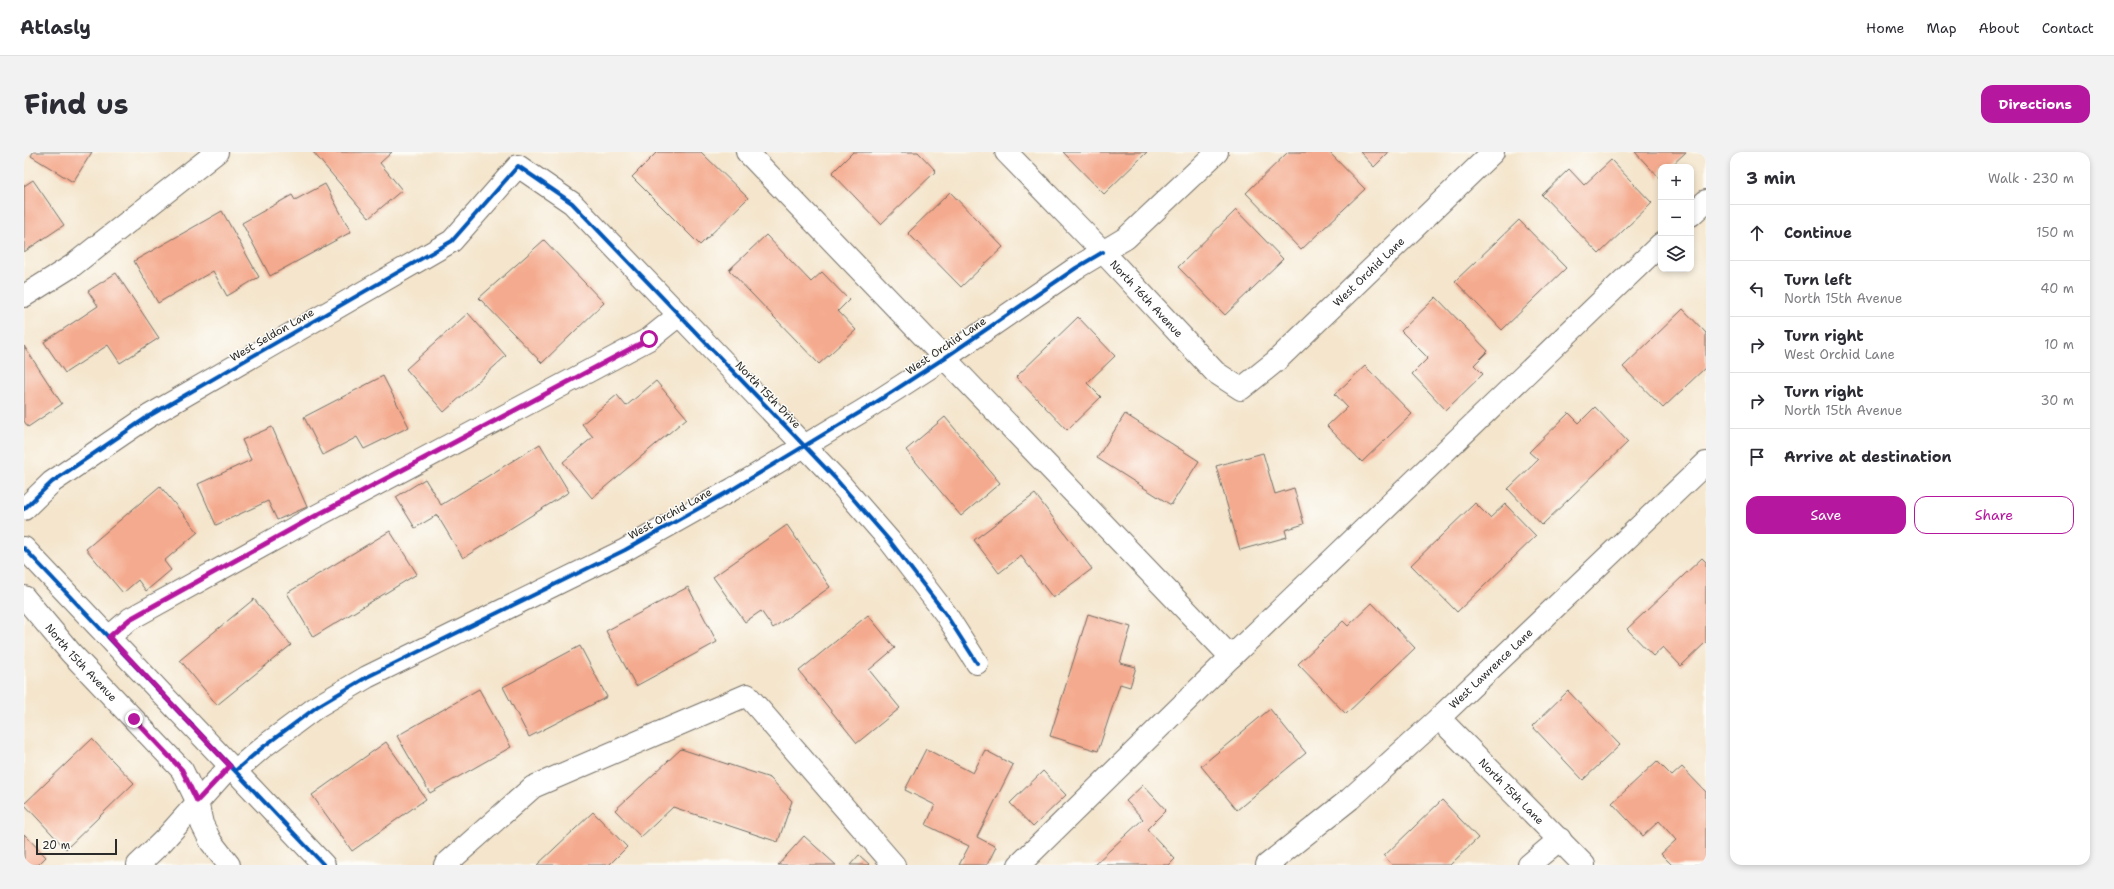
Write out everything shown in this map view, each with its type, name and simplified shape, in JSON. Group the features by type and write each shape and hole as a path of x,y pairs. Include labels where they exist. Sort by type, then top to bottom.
{"street":[{"path":"747,152 946,358 1231,658"},
{"name":"North 16th Avenue","path":"1006,152 1103,252 1215,372 1241,388"},
{"name":"West Orchid Lane","path":"138,865 163,841 197,801 233,769 318,706 367,677 625,550 733,489 803,445 864,410 946,358 1076,268 1126,238 1217,152"},
{"name":"West Orchid Lane","path":"1241,388 1276,361 1493,152"},
{"path":"24,296 72,266 214,153"},
{"name":"North 15th Drive","path":"518,166 572,203 835,478 888,540 945,613 977,663"},
{"name":"West Seldon Lane","path":"24,509 52,482 149,416 452,241 518,166"},
{"path":"1694,212 1706,201"},
{"path":"1019,865 1231,658 1658,247"},
{"path":"109,637 130,619 308,520 649,339 679,315"},
{"name":"West Lawrence Lane","path":"1267,865 1350,799 1439,718 1706,463"},
{"path":"24,548 324,865"},
{"name":"North 15th Avenue","path":"24,597 71,653 182,770 197,801 202,824 211,842 229,865"},
{"path":"445,865 533,787 747,695 894,865"},
{"name":"North 15th Lane","path":"1439,718 1584,865"},
{"path":"1529,865 1560,839"}],"building":[{"path":"33,152 92,152 73,182 31,156"},
{"path":"313,152 392,152 380,163 402,190 369,218"},
{"path":"657,152 701,152 748,198 700,245 632,177"},
{"path":"853,152 918,152 936,171 881,224 832,173"},
{"path":"1063,152 1147,152 1104,194"},
{"path":"1288,152 1329,152 1365,189 1301,250 1246,193"},
{"path":"1360,152 1389,152 1374,167"},
{"path":"1635,152 1686,152 1673,164 1658,164 1658,177"},
{"path":"1611,160 1652,203 1599,254 1542,195 1569,169 1584,185"},
{"path":"33,180 64,225 24,252 24,186"},
{"path":"325,184 351,232 270,276 242,223 292,195 295,200"},
{"path":"950,192 1003,247 961,287 908,233"},
{"path":"1236,210 1283,259 1225,315 1178,267"},
{"path":"222,211 259,277 227,296 213,271 158,303 134,261"},
{"path":"1519,220 1566,268 1502,330 1455,281"},
{"path":"766,235 811,282 822,272 849,300 838,311 856,330 819,364 729,270"},
{"path":"544,240 604,303 542,363 479,298"},
{"path":"116,273 159,338 120,363 108,345 65,373 44,342 98,306 88,291"},
{"path":"1436,297 1488,351 1474,365 1483,374 1446,410 1412,374 1428,358 1401,331"},
{"path":"1683,309 1706,333 1706,367 1663,408 1623,367"},
{"path":"468,313 506,356 444,412 406,369"},
{"path":"1078,317 1115,356 1087,383 1101,397 1067,430 1016,377"},
{"path":"24,346 62,404 28,427 24,421"},
{"path":"1365,366 1412,414 1362,462 1327,426 1347,407 1335,394"},
{"path":"383,376 409,427 364,449 357,437 323,455 304,417"},
{"path":"656,381 687,418 592,498 563,462 593,437 582,424 617,395 626,406"},
{"path":"1595,407 1628,442 1542,525 1508,489 1538,460 1529,452 1569,413 1579,423"},
{"path":"1125,414 1199,461 1171,505 1097,458"},
{"path":"945,417 1000,483 961,516 906,450"},
{"path":"272,427 307,507 277,520 268,501 216,525 198,484 251,460 242,440"},
{"path":"540,444 569,492 463,558 437,515 415,528 396,497 425,479 441,505"},
{"path":"1263,453 1275,494 1294,488 1304,524 1285,530 1287,537 1240,550 1216,466"},
{"path":"160,486 198,532 164,561 171,570 146,591 138,580 123,593 86,549"},
{"path":"1035,494 1092,569 1053,598 1021,556 999,573 974,540"},
{"path":"1475,503 1490,518 1505,504 1536,536 1457,612 1411,565"},
{"path":"787,525 830,587 773,628 761,611 745,622 713,577"},
{"path":"390,531 417,574 313,637 287,593"},
{"path":"1702,558 1706,562 1706,642 1681,666 1663,647 1653,656 1627,629"},
{"path":"688,587 717,642 636,686 606,631"},
{"path":"254,599 291,645 217,705 180,660"},
{"path":"1372,603 1415,648 1346,714 1298,664 1343,621 1348,626"},
{"path":"1088,614 1131,627 1120,663 1136,667 1130,687 1120,684 1098,751 1050,736"},
{"path":"868,615 895,648 869,670 900,708 857,743 799,671"},
{"path":"580,646 607,697 529,737 503,687"},
{"path":"479,689 511,747 430,793 397,736"},
{"path":"1568,691 1620,745 1583,780 1532,726"},
{"path":"1270,709 1306,753 1237,810 1201,766"},
{"path":"92,739 134,783 66,849 24,804"},
{"path":"386,742 426,799 352,851 312,795"},
{"path":"681,749 770,778 792,801 778,842 673,807 641,837 615,810"},
{"path":"926,749 973,773 985,750 1013,765 977,837 996,847 987,865 959,865 969,846 926,825 935,805 905,790"},
{"path":"1657,761 1672,776 1682,767 1706,792 1706,865 1672,865 1661,854 1676,840 1659,821 1643,836 1612,803"},
{"path":"1043,771 1066,795 1033,827 1010,803"},
{"path":"1143,785 1166,810 1147,829 1175,859 1169,865 1094,865 1143,819 1126,801"},
{"path":"1442,800 1478,838 1450,865 1392,865 1384,856"},
{"path":"593,812 627,847 609,865 537,865"},
{"path":"24,834 46,857 38,865 24,865"},
{"path":"804,836 836,865 778,865"},
{"path":"859,855 870,865 850,865"}],"cycle path":[{"path":"24,509 52,482 149,416 452,241 518,166 572,203 835,478 889,540 945,613 977,663"},
{"path":"235,771 263,747 318,706 367,677 625,550 733,489 864,410 946,357 1076,268 1103,252"},
{"path":"24,548 324,865"}],"route":[{"path":"134,719 182,770 197,801 230,766 109,637 130,619 308,520 649,339"}]}
